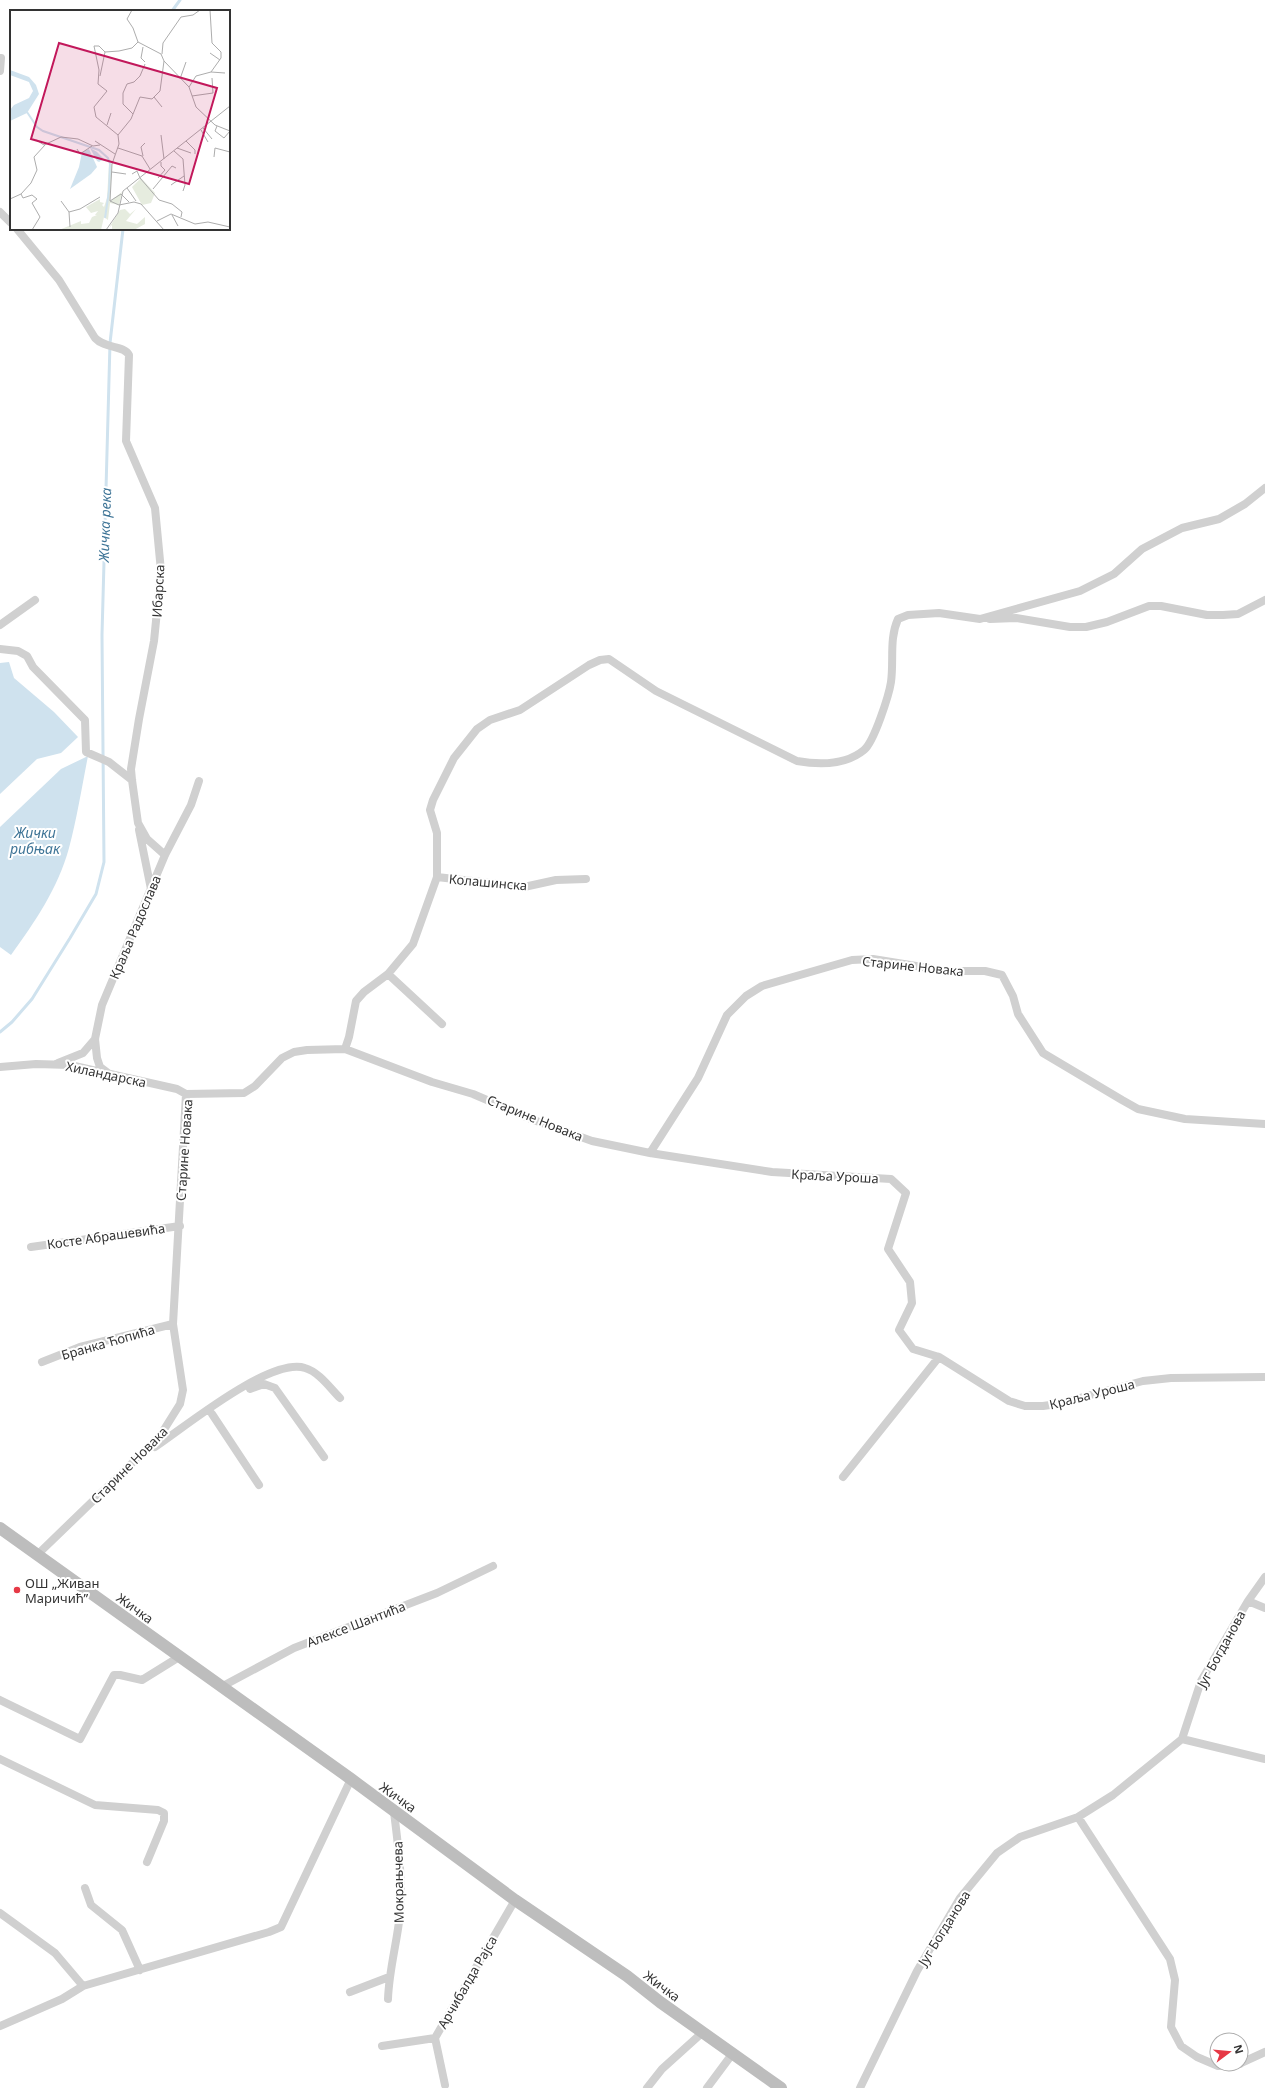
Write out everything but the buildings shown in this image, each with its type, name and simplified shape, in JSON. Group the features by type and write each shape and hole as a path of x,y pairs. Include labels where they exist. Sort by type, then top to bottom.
{"main road":[{"name":"Жичка","path":"0,1528 351,1779 515,1900 627,1976 660,2002 781,2088"}],"street":[{"path":"0,71 1,58"},
{"path":"0,212 10,222"},
{"name":"Ибарска","path":"18,230 59,280 99,343 112,348 127,351 129,362 126,441 155,508 161,571 154,641 131,769 138,823 150,889"},
{"path":"980,619 1059,598 1095,585 1114,574 1142,549 1182,528 1219,519 1245,504 1265,488"},
{"path":"0,625 35,600"},
{"path":"345,1049 350,1037 356,1001 364,992 388,974 413,944 436,877 437,833 430,810 431,805 454,758 465,742 477,729 490,720 520,710 589,665 600,660 609,659 656,691 798,761 814,764 842,761 866,749 883,712 891,681 892,631 898,619 908,615 939,613 980,619 1016,618 1070,627 1086,627 1107,622 1149,606 1161,606 1188,613 1223,615 1238,614 1265,600"},
{"path":"0,649 22,653 33,667 82,716 86,726 86,752 109,762 132,780"},
{"name":"Краља Радослава","path":"110,1075 100,1067 96,1058 95,1040 102,1005 150,889 191,805 199,781"},
{"name":"Ибарска","path":"138,823 147,839 165,856"},
{"name":"Колашинска","path":"436,877 524,887 556,880 586,879"},
{"name":"Старине Новака","path":"37,1555 160,1436 180,1404 183,1390 173,1324 180,1226 186,1094 244,1093 255,1086 282,1058 294,1052 307,1050 345,1049 432,1082 474,1094 532,1119 592,1141 650,1153 698,1078 727,1016 746,996 762,986 784,979 852,960 873,959 947,971 985,971 1002,976 1013,996 1018,1014 1047,1057 1138,1109 1184,1119 1265,1124"},
{"path":"388,974 442,1024"},
{"path":"54,1064 83,1053 95,1040"},
{"name":"Хиландарска","path":"0,1067 54,1064 70,1065 177,1089 186,1094"},
{"name":"Краља Уроша","path":"650,1153 772,1172 891,1179 906,1193 888,1249 910,1282 912,1303 899,1330 913,1349 939,1357 1010,1401 1025,1406 1043,1406 1057,1404 1143,1381 1171,1378 1265,1377"},
{"name":"Косте Абрашевића","path":"31,1247 180,1226"},
{"name":"Бранка Ћопића","path":"42,1362 80,1347 173,1324"},
{"path":"844,1477 939,1357"},
{"path":"142,1455 231,1394 268,1374 286,1368 297,1366 307,1369 316,1374 340,1398"},
{"path":"182,1428 190,1429 245,1391 257,1386 269,1385 275,1388 324,1457"},
{"path":"212,1414 259,1485"},
{"name":"Алексе Шантића","path":"221,1687 294,1648 437,1593 493,1566"},
{"name":"Југ Богданова","path":"860,2088 917,1971 960,1898 997,1853 1020,1837 1078,1817 1113,1796 1182,1739 1201,1681 1248,1601 1265,1578"},
{"path":"1248,1601 1265,1608"},
{"path":"0,1700 80,1739 114,1675 142,1680 179,1657"},
{"path":"1182,1739 1265,1759"},
{"path":"0,1759 95,1806 158,1810 164,1813 164,1821 147,1862"},
{"path":"0,2026 62,1999 83,1986 269,1932 281,1927 351,1779"},
{"name":"Мокрањчева","path":"388,1999 389,1977 396,1950 400,1911 400,1854 394,1812"},
{"path":"1078,1817 1170,1959 1175,1980 1171,2027 1181,2046 1197,2057 1209,2062"},
{"path":"85,1888 91,1905 122,1930 140,1970"},
{"name":"Арчибалда Рајса","path":"382,2046 435,2038 515,1900"},
{"path":"0,1913 55,1952 83,1986"},
{"path":"350,1992 389,1977"},
{"path":"647,2088 662,2068 703,2032"},
{"path":"435,2038 445,2085"},
{"path":"1249,2060 1265,2052"},
{"path":"707,2088 733,2053"}],"water":[{"name":"Жички рибњак","path":"9,662 14,678 54,712 78,737 61,753 37,759 0,794 0,663"},
{"name":"Жички рибњак","path":"88,756 69,848 59,877 29,930 11,955 0,947 0,827 61,769"}],"waterway":[{"name":"Жичка река","path":"173,10 180,0"},
{"name":"Жичка река","path":"0,1032 12,1022 32,999 70,938 96,894 104,862 102,635 110,343 123,230"}],"place":[{"name":"ОШ „Живан Маричић”","path":"17,1590"}]}
